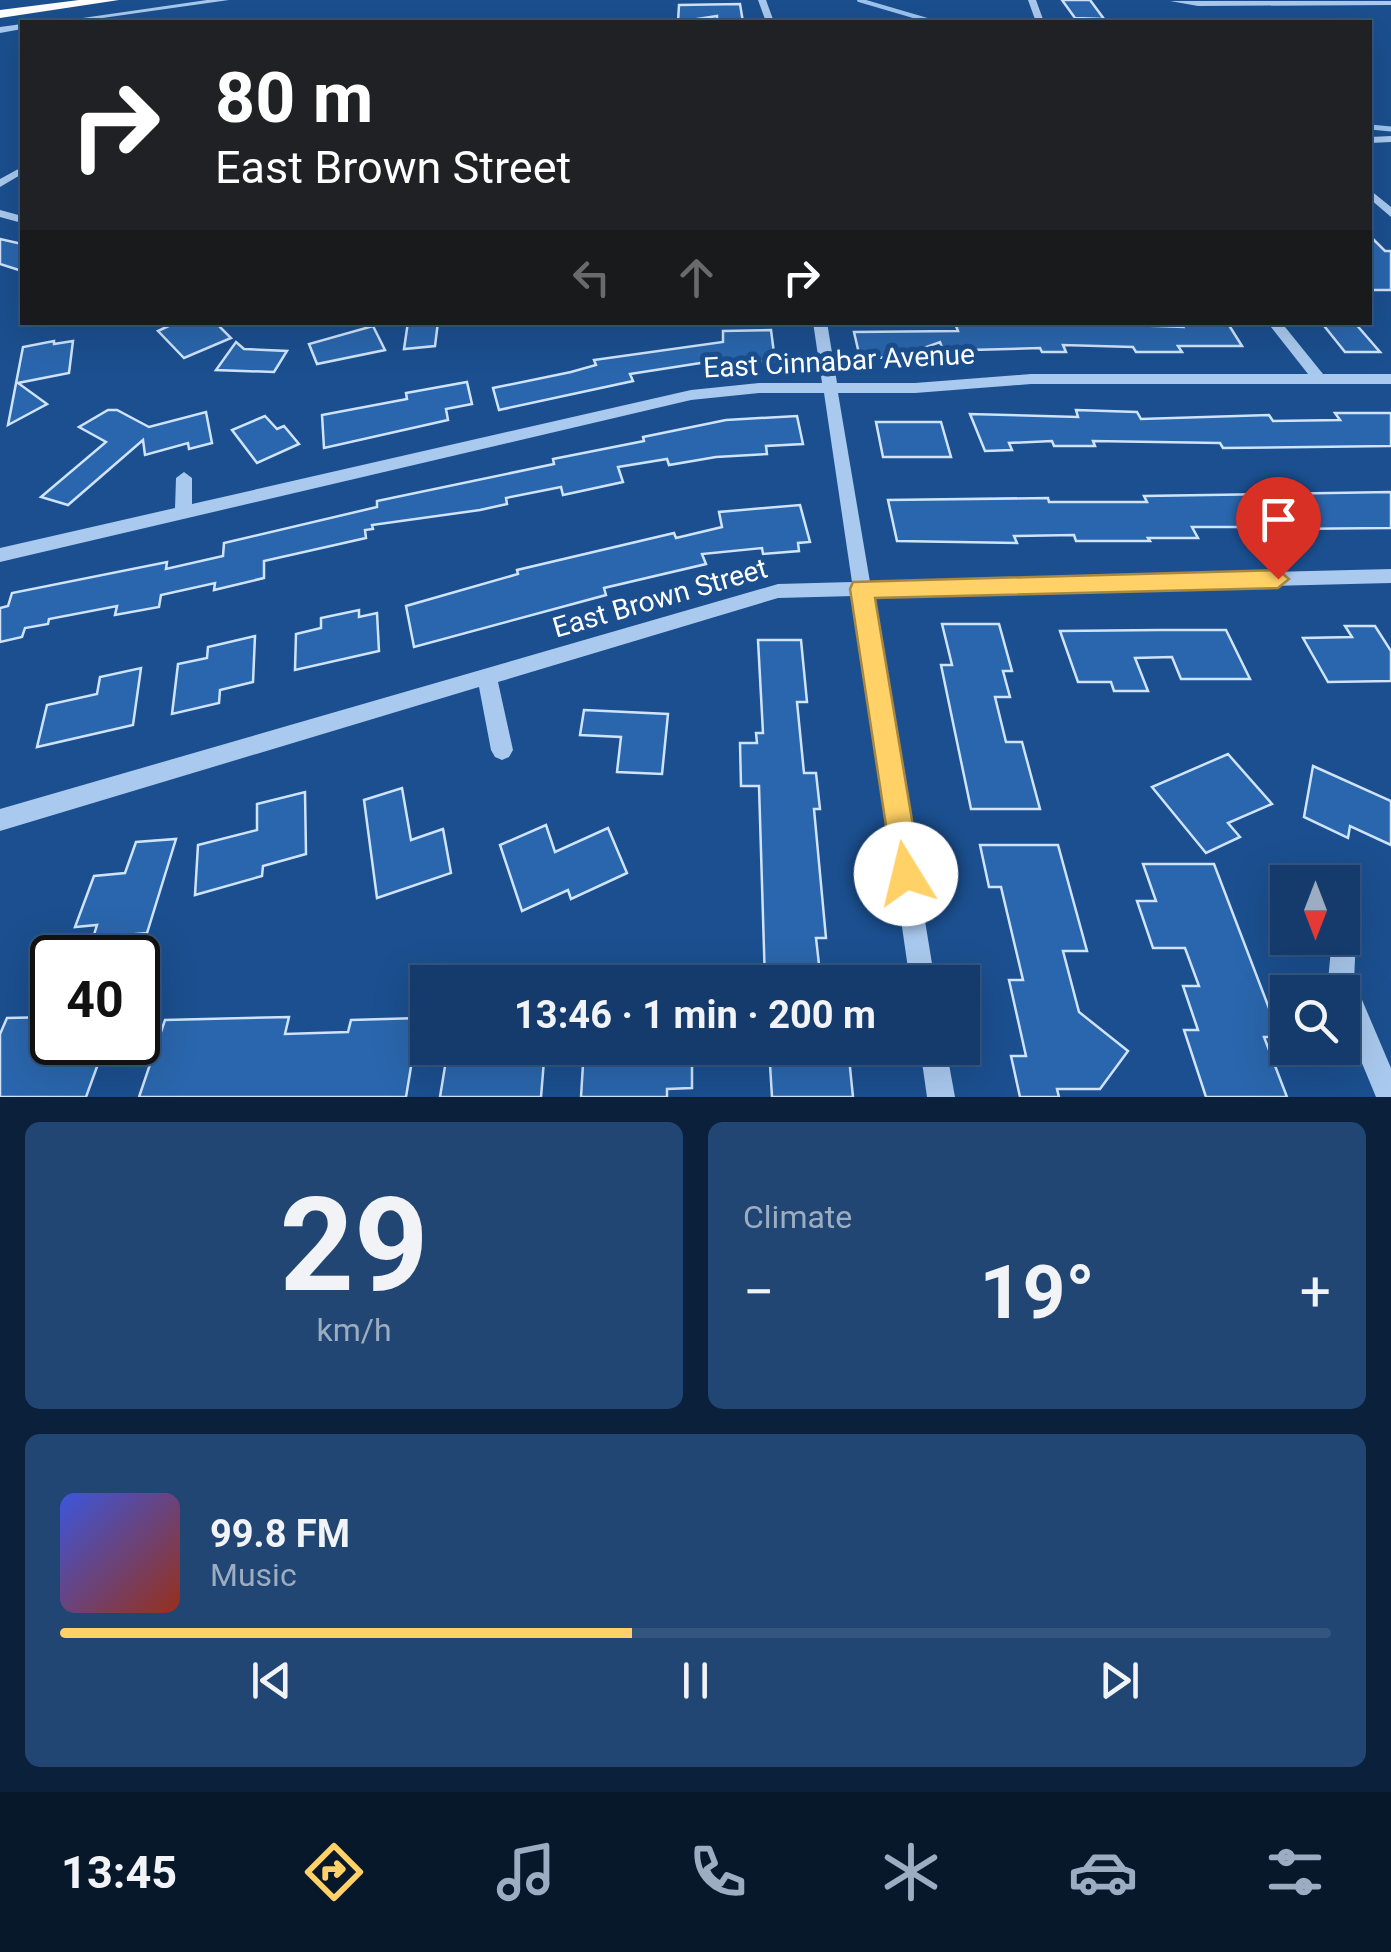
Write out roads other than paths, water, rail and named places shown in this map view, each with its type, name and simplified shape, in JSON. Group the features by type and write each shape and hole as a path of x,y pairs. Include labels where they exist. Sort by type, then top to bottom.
{"highway":[{"path":"0,14 112,0"}],"street":[{"path":"74,20 224,0"},
{"path":"1174,0 1198,4 1391,3"},
{"path":"1372,195 1391,214"},
{"path":"820,325 919,965"},
{"path":"1274,325 1320,380"},
{"name":"East Cinnabar Avenue","path":"0,554 691,395 759,388 914,388 1030,379 1391,379"},
{"path":"184,478 184,512"},
{"name":"East Brown Street","path":"0,820 778,591 1391,576"},
{"path":"487,676 502,750"},
{"path":"1342,955 1340,982 1390,1097"},
{"path":"936,1065 941,1097"}],"waterway":[{"path":"859,0 927,20"},
{"path":"1372,127 1391,129"}]}
